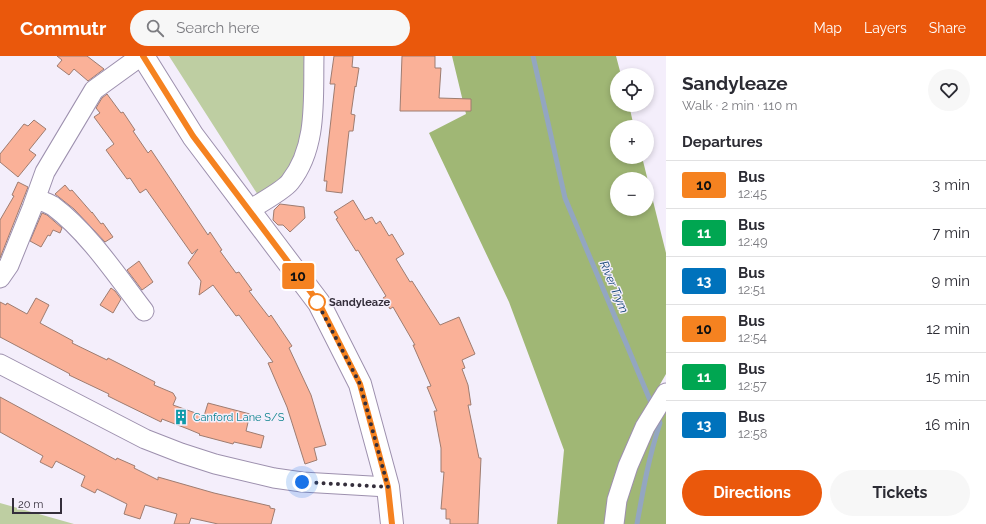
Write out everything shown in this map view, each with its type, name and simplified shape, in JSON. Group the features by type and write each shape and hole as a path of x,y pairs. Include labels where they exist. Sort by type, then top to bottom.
{"main road":[{"path":"142,56 193,136 319,303 360,384 388,487 392,524"}],"street":[{"path":"0,278 9,265 45,172 94,90 142,56"},
{"path":"250,210 289,183 304,159 313,120 314,56"},
{"path":"36,198 52,205 74,225 144,311"},
{"path":"0,364 145,439 181,454 274,478 302,482 388,487"},
{"path":"614,524 617,500 628,466 651,418 664,396"}],"green space":[{"path":"169,56 307,56 305,120 302,137 292,166 283,177 258,195"},
{"path":"452,56 616,56 619,68 610,68 610,112 631,112 632,120 610,120 610,164 644,164 646,172 610,172 610,216 654,216 654,205 666,253 666,374 633,431 607,524 557,524 564,450 509,302 429,133 466,114"},
{"path":"666,400 666,524 620,524 621,502"},
{"path":"0,503 74,524 0,524"}],"building":[{"path":"57,56 87,56 104,69 88,81 74,69 69,75 57,66 62,60"},
{"path":"334,56 353,56 352,67 359,68 351,114 355,115 353,131 349,131 342,193 326,191 327,181 324,181 335,84 330,84"},
{"path":"402,56 435,56 435,68 441,68 439,98 471,99 471,111 400,111"},
{"path":"107,94 121,113 123,112 135,130 133,131 148,153 151,150 208,235 210,232 222,250 220,251 236,273 239,272 252,290 249,291 269,317 271,315 292,346 289,348 311,395 326,445 314,448 317,460 305,464 287,407 268,363 273,362 239,315 236,316 213,285 199,295 201,281 188,263 198,249 192,254 146,189 140,193 130,178 127,179 106,150 114,144 94,117 100,113 96,108 102,98"},
{"path":"34,120 46,129 29,150 36,155 18,177 0,162 0,154 24,124 28,126"},
{"path":"18,182 28,187 0,258 0,220 14,196 12,195"},
{"path":"65,185 70,191 72,190 101,224 103,223 113,237 105,242 74,209 55,194"},
{"path":"353,200 365,220 372,217 376,224 380,221 389,236 392,234 404,254 396,259 440,325 459,317 475,354 462,360 465,368 462,369 468,385 471,405 468,405 479,458 481,458 478,524 450,524 450,519 446,519 446,509 441,509 444,472 441,472 441,448 434,411 437,411 427,387 431,386 413,345 415,345 393,307 390,309 383,298 386,296 358,250 356,251 336,219 338,218 334,212"},
{"path":"280,204 304,207 305,218 290,232 283,225 278,225 273,220 274,210"},
{"path":"42,213 47,215 62,228 60,233 53,230 50,236 48,235 41,247 30,241"},
{"path":"139,261 153,282 142,290 127,270"},
{"path":"111,288 121,299 113,313 100,305"},
{"path":"36,298 49,305 40,323 73,341 72,343 107,360 108,358 155,382 154,385 173,393 176,398 173,405 204,416 208,403 250,414 246,431 264,436 261,448 234,442 233,444 199,435 200,434 162,419 161,422 108,396 109,394 69,375 70,374 0,337 0,302 6,305 7,303 27,314"},
{"path":"0,397 116,460 117,458 135,466 134,468 158,480 158,477 214,493 270,506 270,508 275,509 271,524 218,524 191,518 189,524 174,524 177,514 145,505 140,519 124,514 127,504 97,489 95,493 81,486 85,476 56,461 52,468 40,462 43,456 0,432"}],"waterway":[{"name":"River Trym","path":"533,56 565,198 652,405"},
{"name":"River Trym","path":"637,524 649,460 660,423 657,416"}],"bus line":[{"name":"10","path":"143,56 193,136 319,303 360,384 388,487 392,524"}],"place":[{"name":"Sandyleaze","path":"317,302"},
{"name":"Canford Lane S/S","path":"181,417"}],"route":[{"path":"302,482 388,487 360,384 319,303 317,302"}]}
